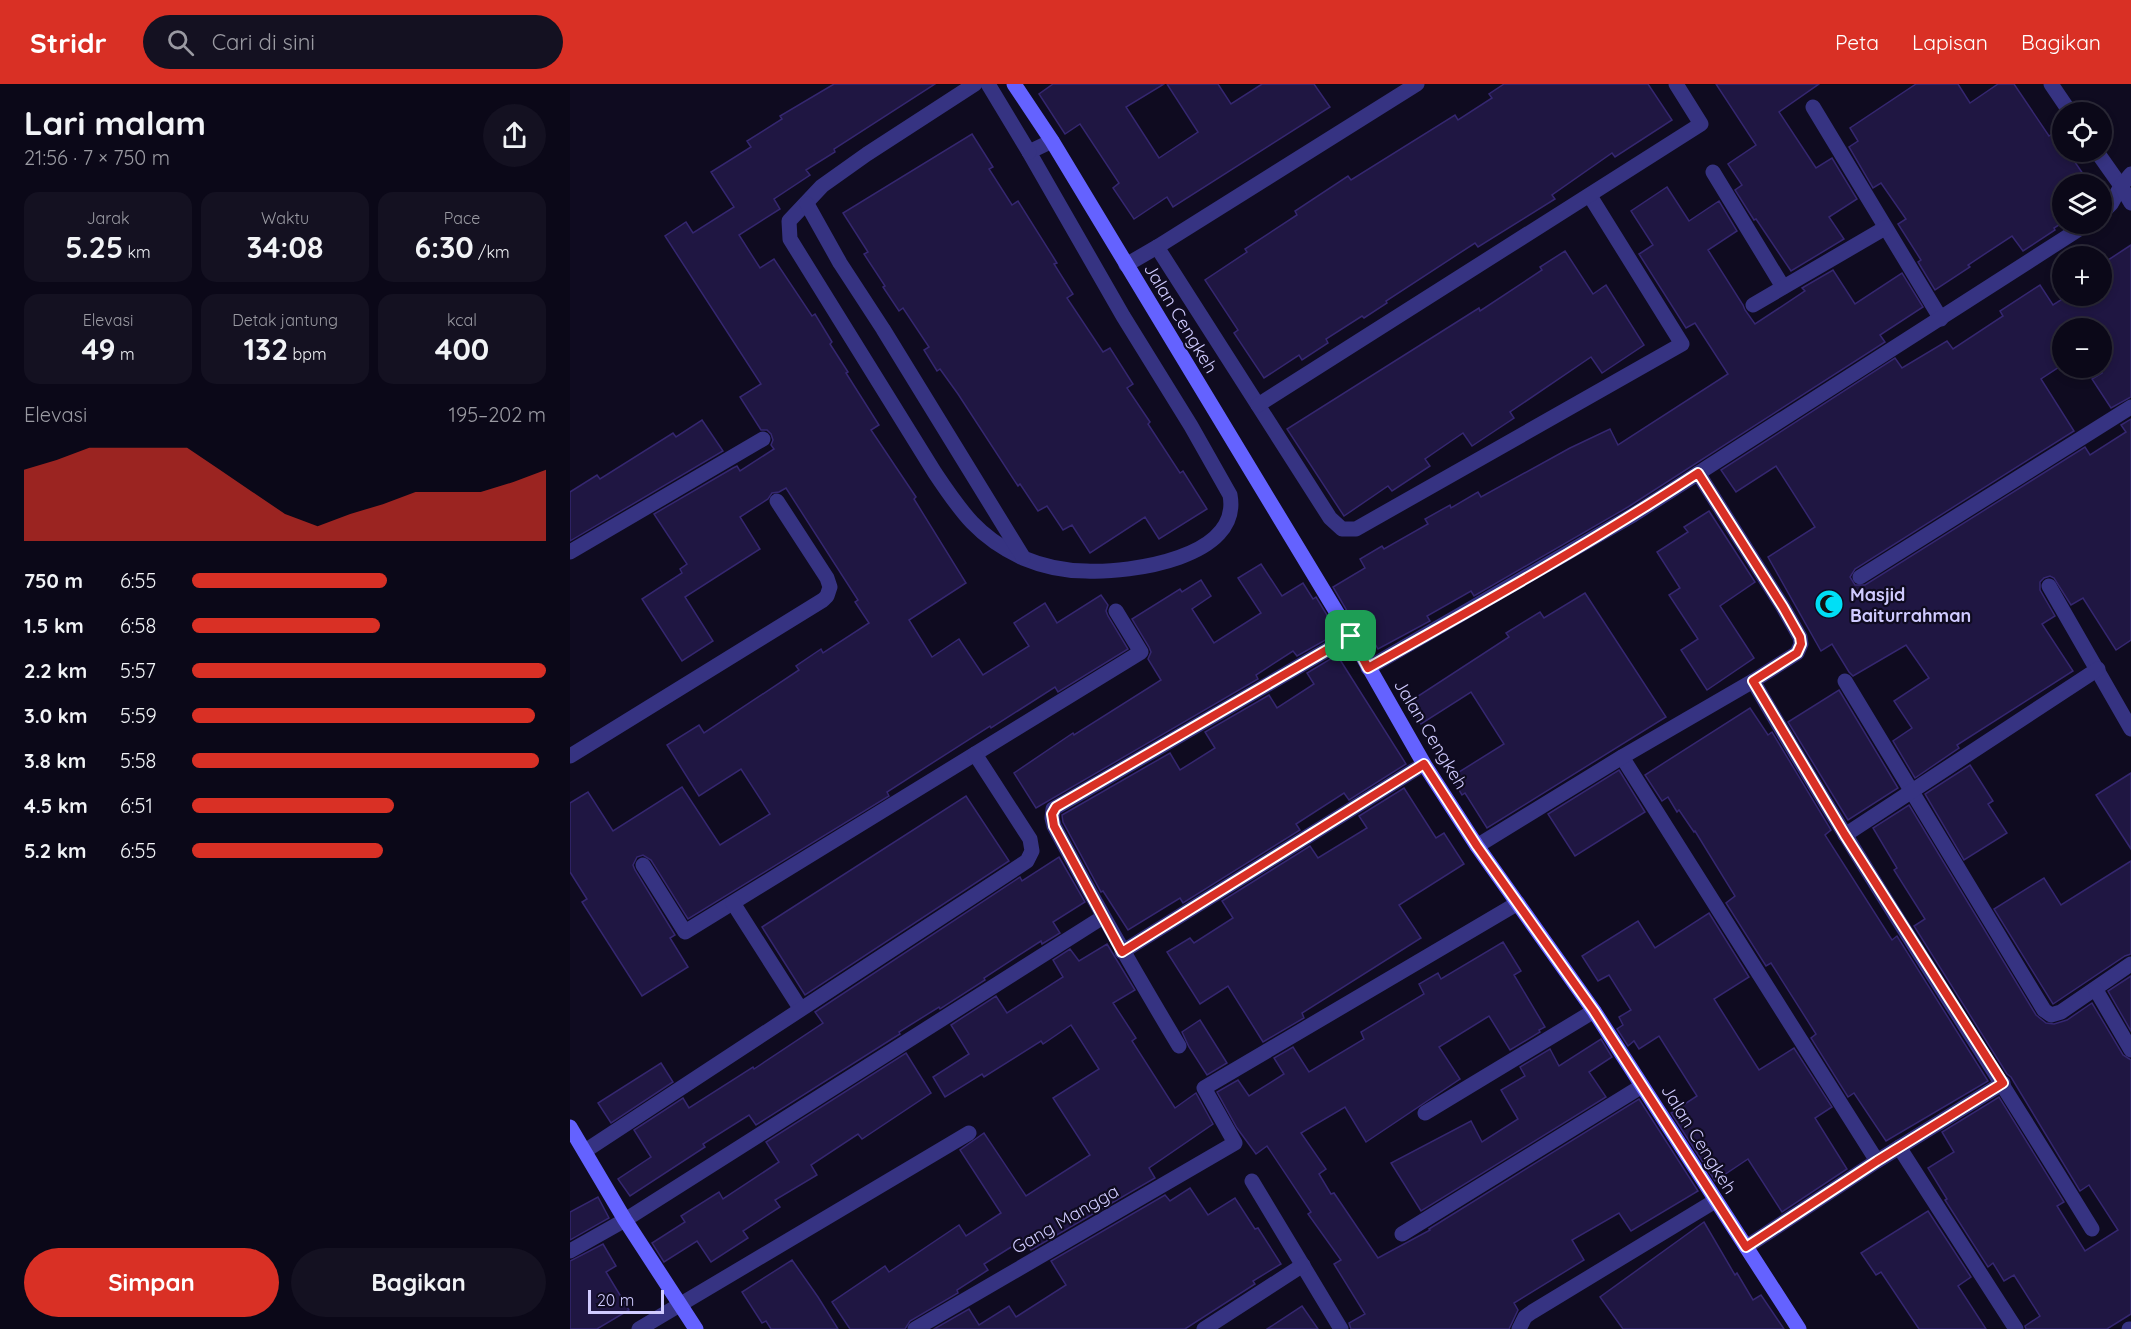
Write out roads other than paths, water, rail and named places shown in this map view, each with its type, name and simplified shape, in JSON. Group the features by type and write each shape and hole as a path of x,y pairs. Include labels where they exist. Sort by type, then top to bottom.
{"street":[{"path":"975,84 822,186 789,220 788,230 793,248 935,473 958,507 976,528 999,546 1023,558 1044,566 1085,572 1151,566 1182,557 1205,545 1226,526 1232,505 1230,495 988,84"},
{"name":"Jalan Cengkeh","path":"1014,84 1052,141 1351,636 1424,764 1477,846 1594,1011 1799,1329"},
{"path":"1126,265 1417,84"},
{"path":"1258,405 1701,124 1676,84"},
{"path":"2051,84 2063,102"},
{"path":"1813,107 1941,319"},
{"path":"1029,152 1052,141"},
{"path":"2107,162 2126,180 2131,203"},
{"path":"1713,172 1783,287"},
{"path":"2112,202 2126,180"},
{"path":"1157,247 1330,518 1342,528 1356,529 1682,344 1590,196"},
{"path":"807,204 840,263 1023,558"},
{"path":"1752,305 1885,228"},
{"path":"1368,668 1567,555 2072,234"},
{"path":"1860,577 2131,407"},
{"path":"570,552 763,439"},
{"path":"1477,846 1797,653 1801,644 1800,637 1698,473"},
{"path":"570,756 791,621 827,596 830,587 827,578 777,501"},
{"path":"2049,586 2131,729"},
{"path":"644,865 685,932 1140,652 1116,611"},
{"path":"1179,1047 1122,952 1054,826 1053,809 1351,636"},
{"path":"1845,835 2098,669"},
{"path":"1753,681 1845,835 2003,1083 2092,1229"},
{"path":"1845,681 2044,1010 2051,1015 2057,1014 2096,990 2131,964"},
{"path":"585,1151 1031,856 1030,839 975,754"},
{"path":"1622,758 1877,1161"},
{"path":"1122,952 1424,764"},
{"path":"733,903 800,1008"},
{"name":"Gang Mangga","path":"915,1329 1235,1143 1204,1088 1518,903"},
{"path":"570,1251 625,1220 1103,917"},
{"path":"2096,990 2131,1050"},
{"path":"1425,1113 1594,1011"},
{"path":"1746,1247 1877,1161 2003,1083"},
{"path":"1402,1234 1642,1086"},
{"path":"570,1127 625,1220 696,1329"},
{"path":"639,1329 969,1133"},
{"path":"1899,1147 2016,1329"},
{"path":"1252,1181 1341,1329"},
{"path":"1519,1329 1525,1317 1532,1312 1715,1202"},
{"path":"1203,1329 1303,1265"}],"place":[{"name":"Masjid Baiturrahman","path":"1829,604"}]}
